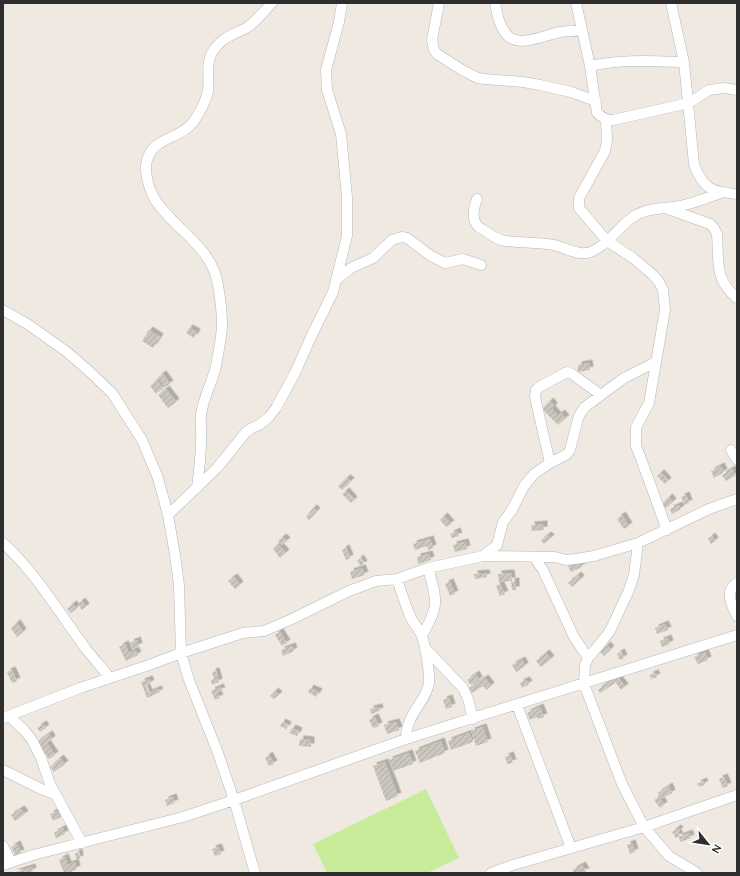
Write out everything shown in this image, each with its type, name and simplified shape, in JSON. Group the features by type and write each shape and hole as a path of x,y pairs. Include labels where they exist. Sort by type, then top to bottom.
{"street":[{"path":"196,488 200,459 201,415 206,394 216,366 222,325 218,284 216,272 199,247 172,219 153,195 146,174 147,161 153,148 158,143 187,129 198,115 205,101 208,90 209,58 215,48 231,34 246,28 272,3"},
{"path":"168,515 217,468 246,432 259,425 269,417 276,408 295,373 333,292 347,236 347,197 341,134 327,90 326,70 340,22 342,3"},
{"path":"439,3 432,46 435,52 462,70 484,79 540,85 571,92 596,101"},
{"path":"495,3 501,26 507,35 515,40 534,39 560,32 582,30"},
{"path":"576,3 590,66 597,113 600,117 606,120 613,120 689,103 709,90 724,88 737,90"},
{"path":"671,3 684,62 694,164 698,175 707,187 737,194"},
{"path":"590,66 609,62 636,60 684,62"},
{"path":"606,120 607,140 605,151 579,198 578,208 607,241 646,268 661,286 665,310 649,403 636,427 636,446 667,530"},
{"path":"478,199 474,205 473,218 477,225 497,238 505,241 534,242 555,245 586,254 607,241 635,215 653,210 668,209 685,205 724,192"},
{"path":"668,209 706,222 714,228 717,234 720,275 728,290 737,298"},
{"path":"337,279 351,268 373,258 392,240 402,237 407,238 431,256 445,264 463,260 481,265"},
{"path":"3,310 29,325 67,352 112,393 142,440 158,478 168,515 179,585 181,653 189,680 234,800 255,873"},
{"path":"483,556 497,544 503,522 516,504 524,486 534,474 562,457 570,450 580,414 585,407 624,378 656,362"},
{"path":"550,463 535,397 536,390 567,372 601,395"},
{"path":"731,450 737,460"},
{"path":"6,717 181,653 243,633 264,631 376,581 397,578 428,568 483,556 555,557 566,560 594,556 638,543 709,509 737,499"},
{"path":"3,542 39,582 86,650 110,678"},
{"path":"638,543 634,575 629,590 610,631 588,658 585,665 584,684 622,784 644,827 668,856 697,873"},
{"path":"534,557 543,570 574,637 588,658"},
{"path":"422,635 430,622 435,609 436,599 428,568"},
{"path":"397,578 411,618 422,635 429,683 426,692 408,725 406,739"},
{"path":"737,584 732,586 730,601 737,616"},
{"path":"3,846 7,863 183,817 406,739 737,635"},
{"path":"425,648 463,688 468,699 473,719"},
{"path":"516,705 571,848"},
{"path":"6,717 24,730 32,740 55,794 72,821 82,843"},
{"path":"3,770 41,789 55,794"},
{"path":"491,873 513,865 644,827 737,795"}],"green space":[{"path":"426,789 459,858 427,873 327,873 313,844"}],"building":[{"path":"189,328 197,332 194,338 186,333"},
{"path":"149,330 160,337 153,348 142,341"},
{"path":"589,363 590,370 578,372 578,365"},
{"path":"163,374 170,384 165,387 158,377"},
{"path":"157,380 163,388 156,394 150,386"},
{"path":"166,389 176,402 168,408 158,395"},
{"path":"550,401 554,406 552,409 558,416 561,413 566,418 558,425 542,409"},
{"path":"721,466 724,472 714,478 711,471"},
{"path":"732,469 736,475 726,481 722,475"},
{"path":"661,473 668,481 665,484 657,476"},
{"path":"347,478 351,481 342,490 338,486"},
{"path":"346,491 354,500 351,503 342,494"},
{"path":"686,495 689,503 685,505 681,497"},
{"path":"669,497 673,502 666,508 662,504"},
{"path":"679,505 681,509 672,514 670,509"},
{"path":"313,508 317,511 309,520 306,517"},
{"path":"622,515 629,526 624,529 617,519"},
{"path":"444,516 451,524 446,527 440,520"},
{"path":"544,524 544,530 532,531 531,525"},
{"path":"457,531 459,536 452,538 450,534"},
{"path":"548,535 551,538 544,544 541,540"},
{"path":"712,536 715,541 711,544 708,539"},
{"path":"283,537 287,541 282,545 278,541"},
{"path":"430,539 433,548 428,550 427,546 415,550 413,544"},
{"path":"465,542 467,549 455,552 453,545"},
{"path":"278,544 286,553 280,558 273,549"},
{"path":"346,548 350,558 346,560 342,550"},
{"path":"429,554 431,560 418,564 417,557"},
{"path":"360,558 364,564 361,566 357,561"},
{"path":"579,561 582,567 571,572 568,566"},
{"path":"362,568 365,575 352,579 350,572"},
{"path":"486,573 487,577 475,579 474,574"},
{"path":"511,573 512,581 499,582 498,574"},
{"path":"578,575 581,579 572,587 568,583"},
{"path":"234,577 240,585 235,589 228,581"},
{"path":"516,581 516,590 512,590 511,582"},
{"path":"450,582 455,594 450,596 445,584"},
{"path":"500,584 505,594 500,596 496,586"},
{"path":"82,601 86,607 82,610 78,604"},
{"path":"73,604 77,608 71,613 67,609"},
{"path":"17,623 23,632 17,637 11,628"},
{"path":"665,624 668,630 657,634 655,628"},
{"path":"280,632 287,643 282,646 275,635"},
{"path":"668,638 670,644 662,647 660,641"},
{"path":"137,640 139,646 133,649 130,643"},
{"path":"125,644 129,653 135,650 138,655 126,661 119,647"},
{"path":"607,645 611,649 604,656 600,652"},
{"path":"292,646 294,651 283,656 281,650"},
{"path":"621,652 624,658 620,660 617,654"},
{"path":"705,652 708,660 698,664 694,657"},
{"path":"546,653 551,659 541,667 536,661"},
{"path":"522,660 525,666 516,672 512,665"},
{"path":"12,670 17,681 12,683 7,672"},
{"path":"216,671 219,682 212,685 211,680 214,679 212,672"},
{"path":"655,673 657,677 651,679 650,675"},
{"path":"476,674 479,680 471,685 467,680"},
{"path":"617,677 625,687 621,690 614,680"},
{"path":"485,678 491,686 486,690 483,686 472,693 469,688"},
{"path":"149,679 151,683 146,686 149,693 158,689 160,692 147,698 141,682"},
{"path":"612,679 615,683 600,693 598,690"},
{"path":"526,680 529,684 522,688 520,683"},
{"path":"220,687 222,691 217,692 220,698 215,700 211,691"},
{"path":"310,688 319,692 316,697 308,692"},
{"path":"275,691 279,695 274,699 270,696"},
{"path":"449,698 452,707 446,709 443,700"},
{"path":"379,707 380,711 371,714 370,709"},
{"path":"540,707 544,717 538,719 537,717 530,720 527,713"},
{"path":"375,717 379,726 373,728 369,720"},
{"path":"282,722 288,725 286,729 280,726"},
{"path":"396,722 399,730 387,734 384,725"},
{"path":"43,724 46,728 40,732 37,728"},
{"path":"483,727 488,742 476,746 471,731"},
{"path":"292,728 299,731 297,736 289,733"},
{"path":"469,733 473,742 451,750 448,741"},
{"path":"49,734 52,739 47,743 55,755 49,759 37,742"},
{"path":"300,739 311,740 311,747 299,746"},
{"path":"441,741 445,753 420,763 415,751"},
{"path":"409,753 413,764 393,771 389,760"},
{"path":"269,755 274,764 269,766 265,758"},
{"path":"510,755 513,763 507,764 505,757"},
{"path":"60,758 65,764 54,772 50,767"},
{"path":"385,762 398,796 386,801 373,766"},
{"path":"724,777 728,786 723,788 719,779"},
{"path":"703,781 705,784 700,787 697,784"},
{"path":"669,786 672,793 661,799 658,793"},
{"path":"173,797 175,803 167,806 165,800"},
{"path":"659,797 664,805 660,808 654,800"},
{"path":"21,809 25,814 15,821 11,815"},
{"path":"58,811 61,817 53,821 50,814"},
{"path":"63,828 65,834 56,838 54,833"},
{"path":"678,828 680,831 677,832 680,836 676,838 672,832"},
{"path":"689,833 691,838 680,842 679,837"},
{"path":"632,843 635,852 630,854 627,845"},
{"path":"17,844 21,853 15,855 11,847"},
{"path":"218,847 221,854 215,856 212,849"},
{"path":"79,852 80,859 77,860 75,854"},
{"path":"65,857 68,865 75,862 77,869 64,873 59,860"},
{"path":"582,865 586,872 574,873 573,870"},
{"path":"32,867 33,871 29,873 13,873"}]}
